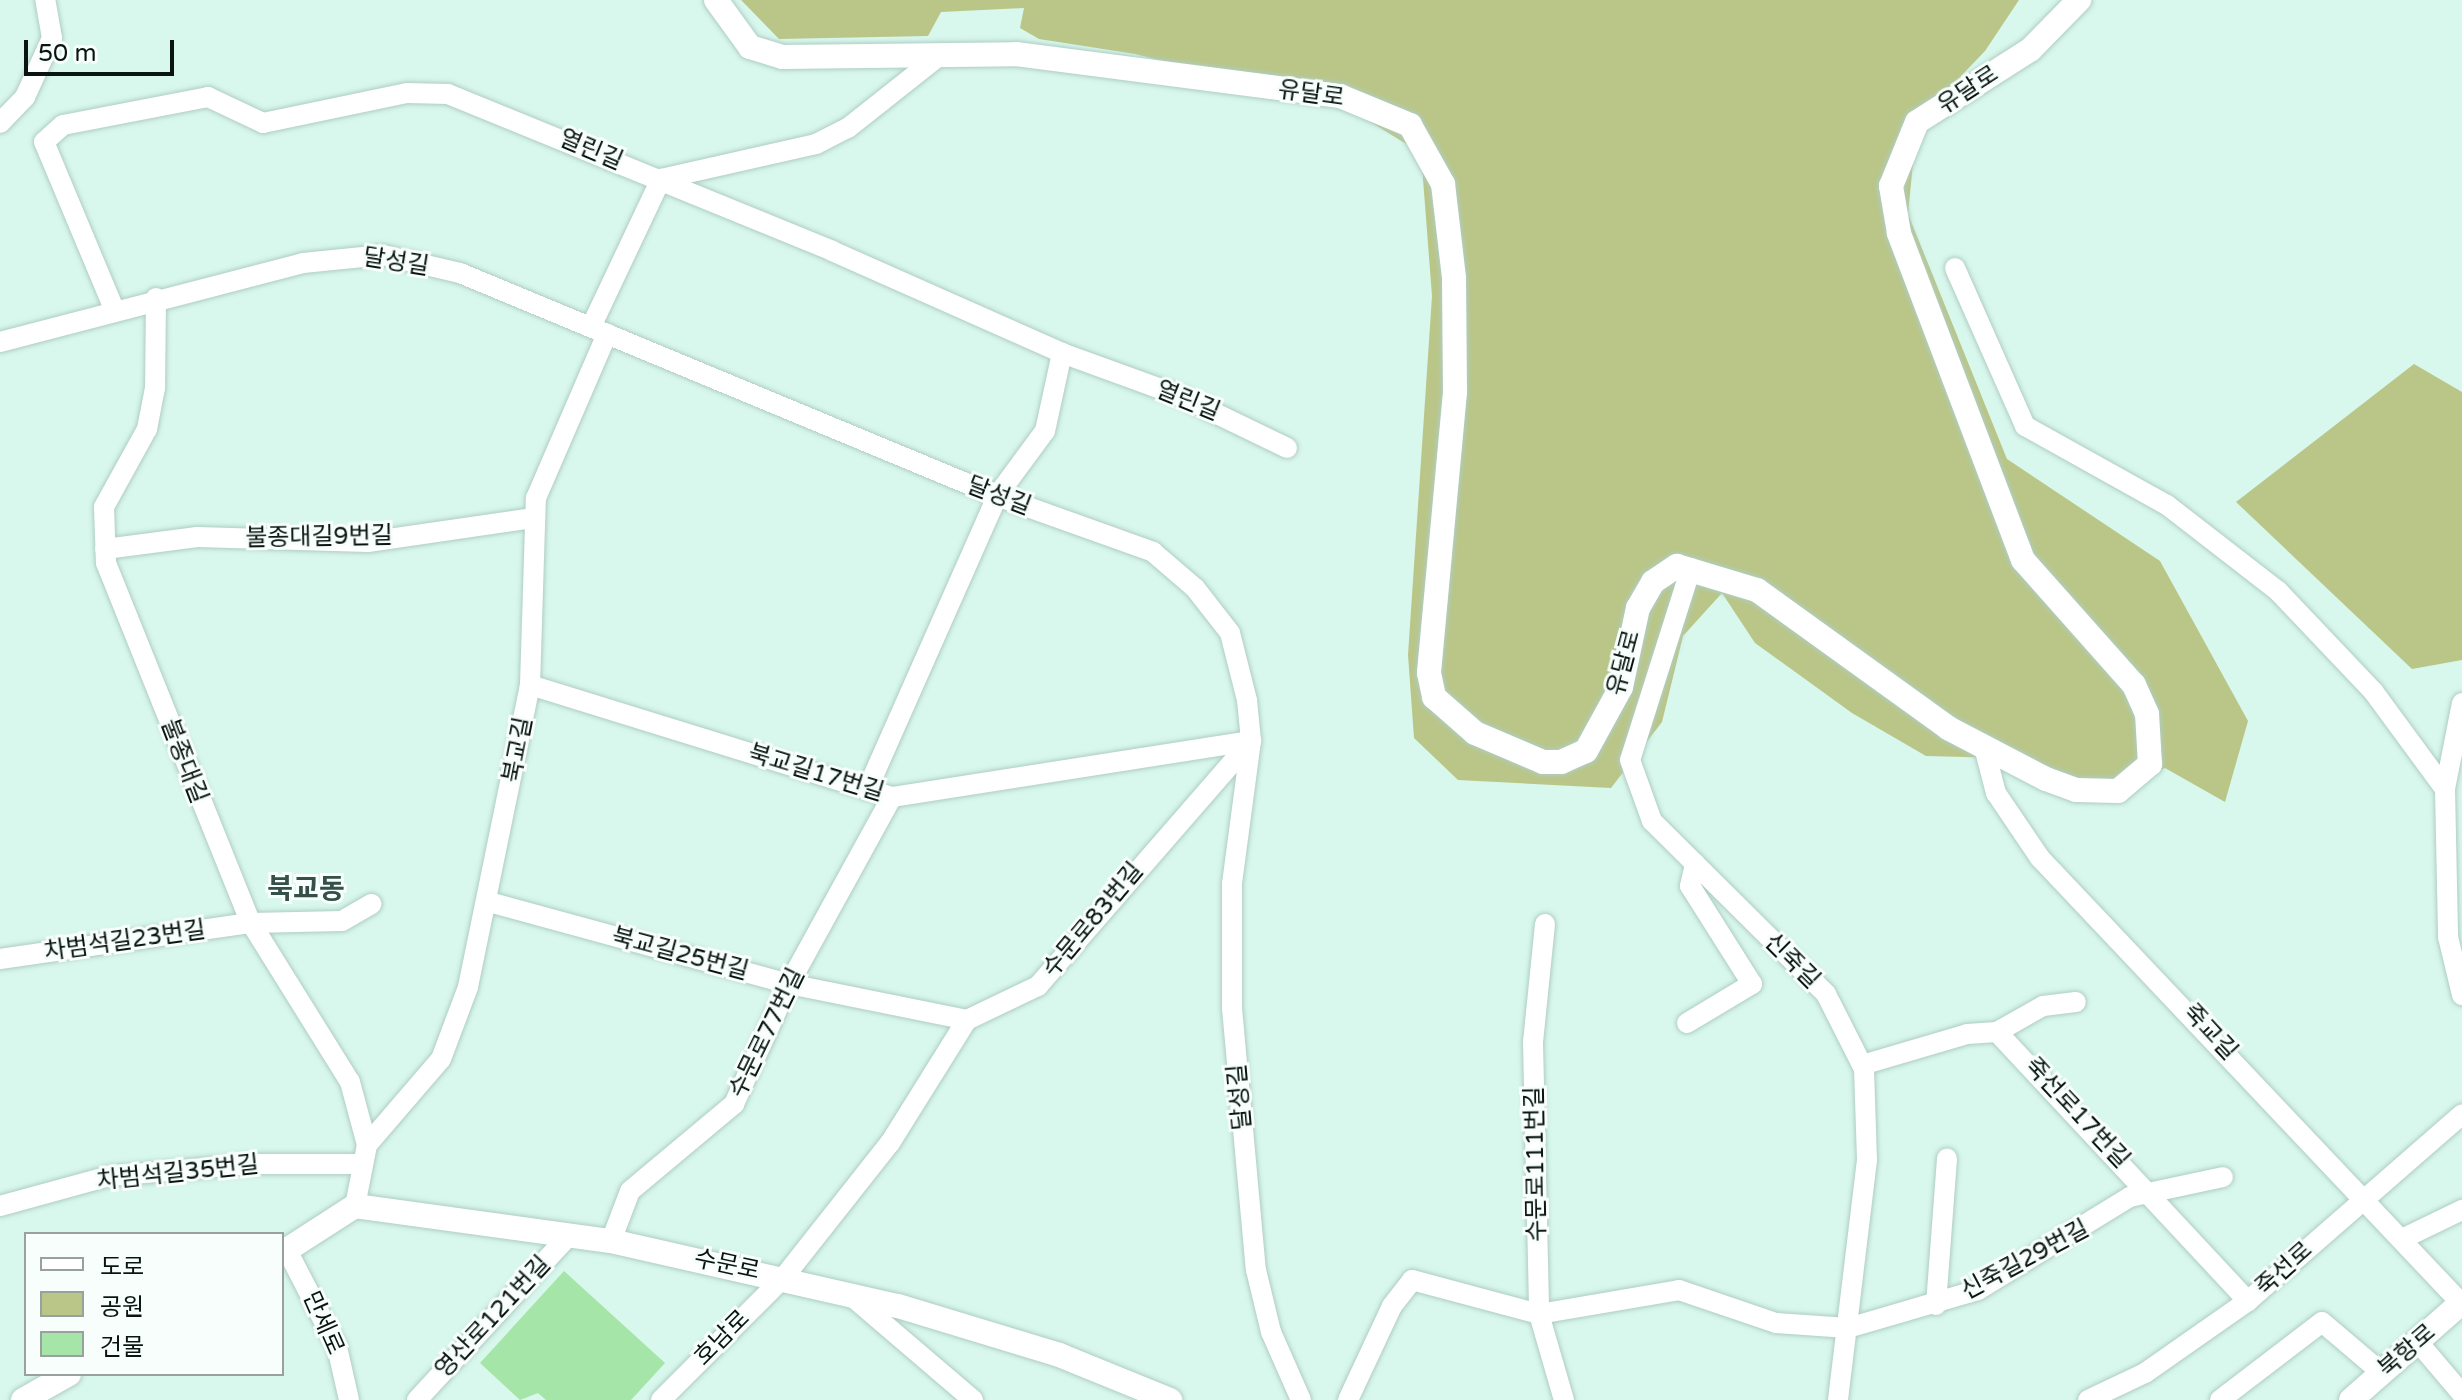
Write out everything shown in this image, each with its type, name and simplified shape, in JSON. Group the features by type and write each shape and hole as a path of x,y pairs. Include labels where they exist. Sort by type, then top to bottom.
{"street":[{"path":"0,123 25,97 52,38 45,0"},
{"name":"유달로","path":"716,0 750,47 782,57 1016,54 1340,96 1410,125 1443,184 1454,278 1455,392 1429,673 1434,697 1475,733 1543,762 1561,762 1586,751 1621,687 1638,608 1653,582 1677,566 1757,590 1858,666 1984,747 2076,790 2118,791 2142,777 2153,745 2134,685 2023,560 1899,233 1891,186 1917,122 2031,49 2079,0"},
{"path":"661,179 816,144 848,128 940,55"},
{"name":"열린길","path":"114,309 44,142 63,125 96,114 208,97 263,123 407,93 448,94 661,179 1062,353 1180,396 1287,448"},
{"name":"북교길","path":"363,1154 441,1059 489,902 530,685 532,518 599,330 661,179"},
{"name":"달성길","path":"0,342 156,298 303,263 383,255 460,273 997,496 1153,552 1195,588 1230,633 1251,741 1232,884 1232,1008 1256,1270 1271,1332 1301,1400"},
{"path":"1955,268 2025,426 2167,505 2278,591 2373,691 2445,789"},
{"name":"불종대길","path":"156,298 150,415 104,507 105,549 251,923 350,1082 363,1154 355,1206"},
{"path":"867,790 997,496 1045,431 1062,353"},
{"name":"불종대길9번길","path":"105,549 197,537 368,542 532,518"},
{"name":"신죽길","path":"1691,568 1630,760 1652,821 1826,994 1862,1065 1870,1110 1867,1160 1838,1400"},
{"name":"북교길17번길","path":"530,685 892,797 1251,741"},
{"path":"2462,703 2445,789 2448,937 2462,995"},
{"name":"수문로83번길","path":"967,1020 1038,986 1251,741"},
{"name":"죽교길","path":"1984,747 1996,793 2040,858 2462,1303"},
{"name":"수문로77번길","path":"611,1241 630,1191 734,1104 789,984 892,797"},
{"path":"1687,1023 1752,984 1690,886 1695,864"},
{"name":"북교길25번길","path":"489,902 789,984 967,1020"},
{"name":"차범석길23번길","path":"0,959 251,923 342,921 372,904"},
{"name":"수문로111번길","path":"1545,924 1533,1042 1539,1314 1564,1400"},
{"path":"1862,1065 1967,1034 1997,1032 2043,1006 2076,1002"},
{"path":"784,1277 890,1143 967,1020"},
{"name":"죽선로17번길","path":"1997,1032 2248,1301"},
{"name":"죽선로","path":"2088,1400 2145,1373 2248,1301 2462,1114"},
{"name":"차범석길35번길","path":"0,1206 110,1176 363,1154"},
{"path":"1936,1305 1947,1158"},
{"name":"신죽길29번길","path":"1539,1314 1679,1290 1776,1323 1848,1328 1936,1305 2037,1259 2130,1197 2223,1177"},
{"path":"285,1251 355,1206"},
{"name":"수문로","path":"355,1206 611,1241 784,1277 1059,1355 1170,1400"},
{"path":"2402,1239 2462,1210"},
{"name":"영산로121번길","path":"417,1400 569,1235"},
{"name":"만세로","path":"285,1251 337,1347 349,1400"},
{"name":"호남로","path":"661,1400 784,1277"},
{"path":"1348,1400 1392,1306 1412,1280 1445,1286 1539,1314"},
{"path":"849,1294 973,1400"},
{"name":"북항로","path":"2351,1400 2462,1303"},
{"path":"2220,1400 2322,1322 2382,1373"},
{"path":"2418,1342 2462,1394"},
{"path":"23,1400 65,1376"}],"green space":[{"path":"741,0 2019,0 1985,51 1917,122 1908,214 2007,459 2160,561 2248,721 2225,802 2165,768 2091,802 2005,758 1926,756 1852,713 1755,643 1722,593 1683,636 1662,722 1611,788 1458,780 1414,738 1408,655 1432,296 1421,153 1346,107 1135,54 1039,39 1020,28 1024,8 941,12 928,36 779,39"},
{"path":"2414,364 2462,392 2462,660 2412,669 2236,502"}],"building":[{"path":"564,1271 665,1363 631,1400 546,1400 538,1393 520,1400 480,1363"}],"district":[{"name":"북교동","path":"306,889"}]}
